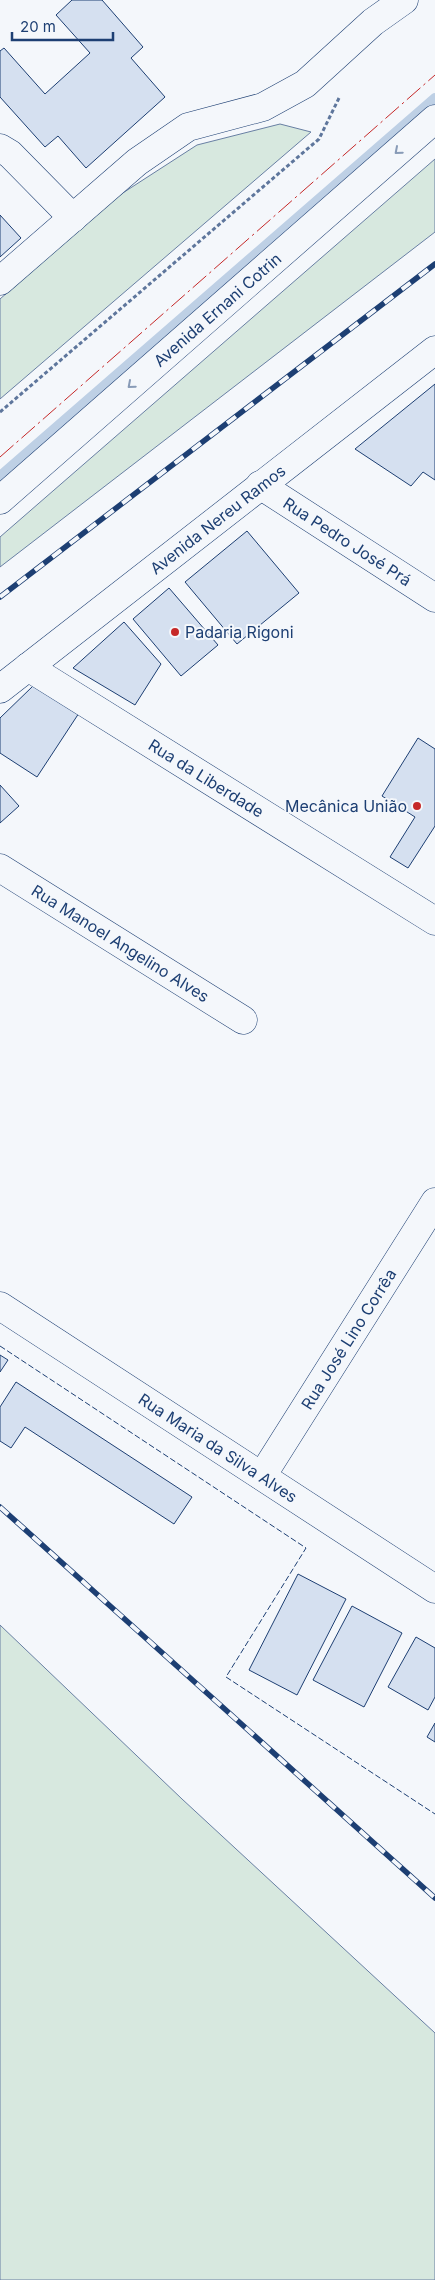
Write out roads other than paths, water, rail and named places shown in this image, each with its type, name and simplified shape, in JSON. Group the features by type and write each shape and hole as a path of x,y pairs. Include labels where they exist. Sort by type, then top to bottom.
{"street":[{"path":"0,281 137,162 188,127 263,107 304,84 373,22 404,0"},
{"name":"Avenida Ernani Cotrin","path":"0,500 435,119"},
{"path":"0,148 10,154 73,218"},
{"name":"Avenida Nereu Ramos","path":"0,689 435,350"},
{"name":"Rua Pedro José Prá","path":"260,485 435,598"},
{"name":"Rua da Liberdade","path":"28,667 435,921"},
{"name":"Rua Manoel Angelino Alves","path":"0,868 243,1020"},
{"name":"Rua José Lino Corrêa","path":"262,1476 435,1202"},
{"name":"Rua Maria da Silva Alves","path":"0,1306 435,1589"}],"waterway":[{"path":"0,476 435,98"}],"railway":[{"path":"0,597 435,264"},
{"path":"0,1507 435,1898"}],"place":[{"name":"Padaria Rigoni","path":"175,632"},
{"name":"Mecânica União","path":"417,806"}]}
